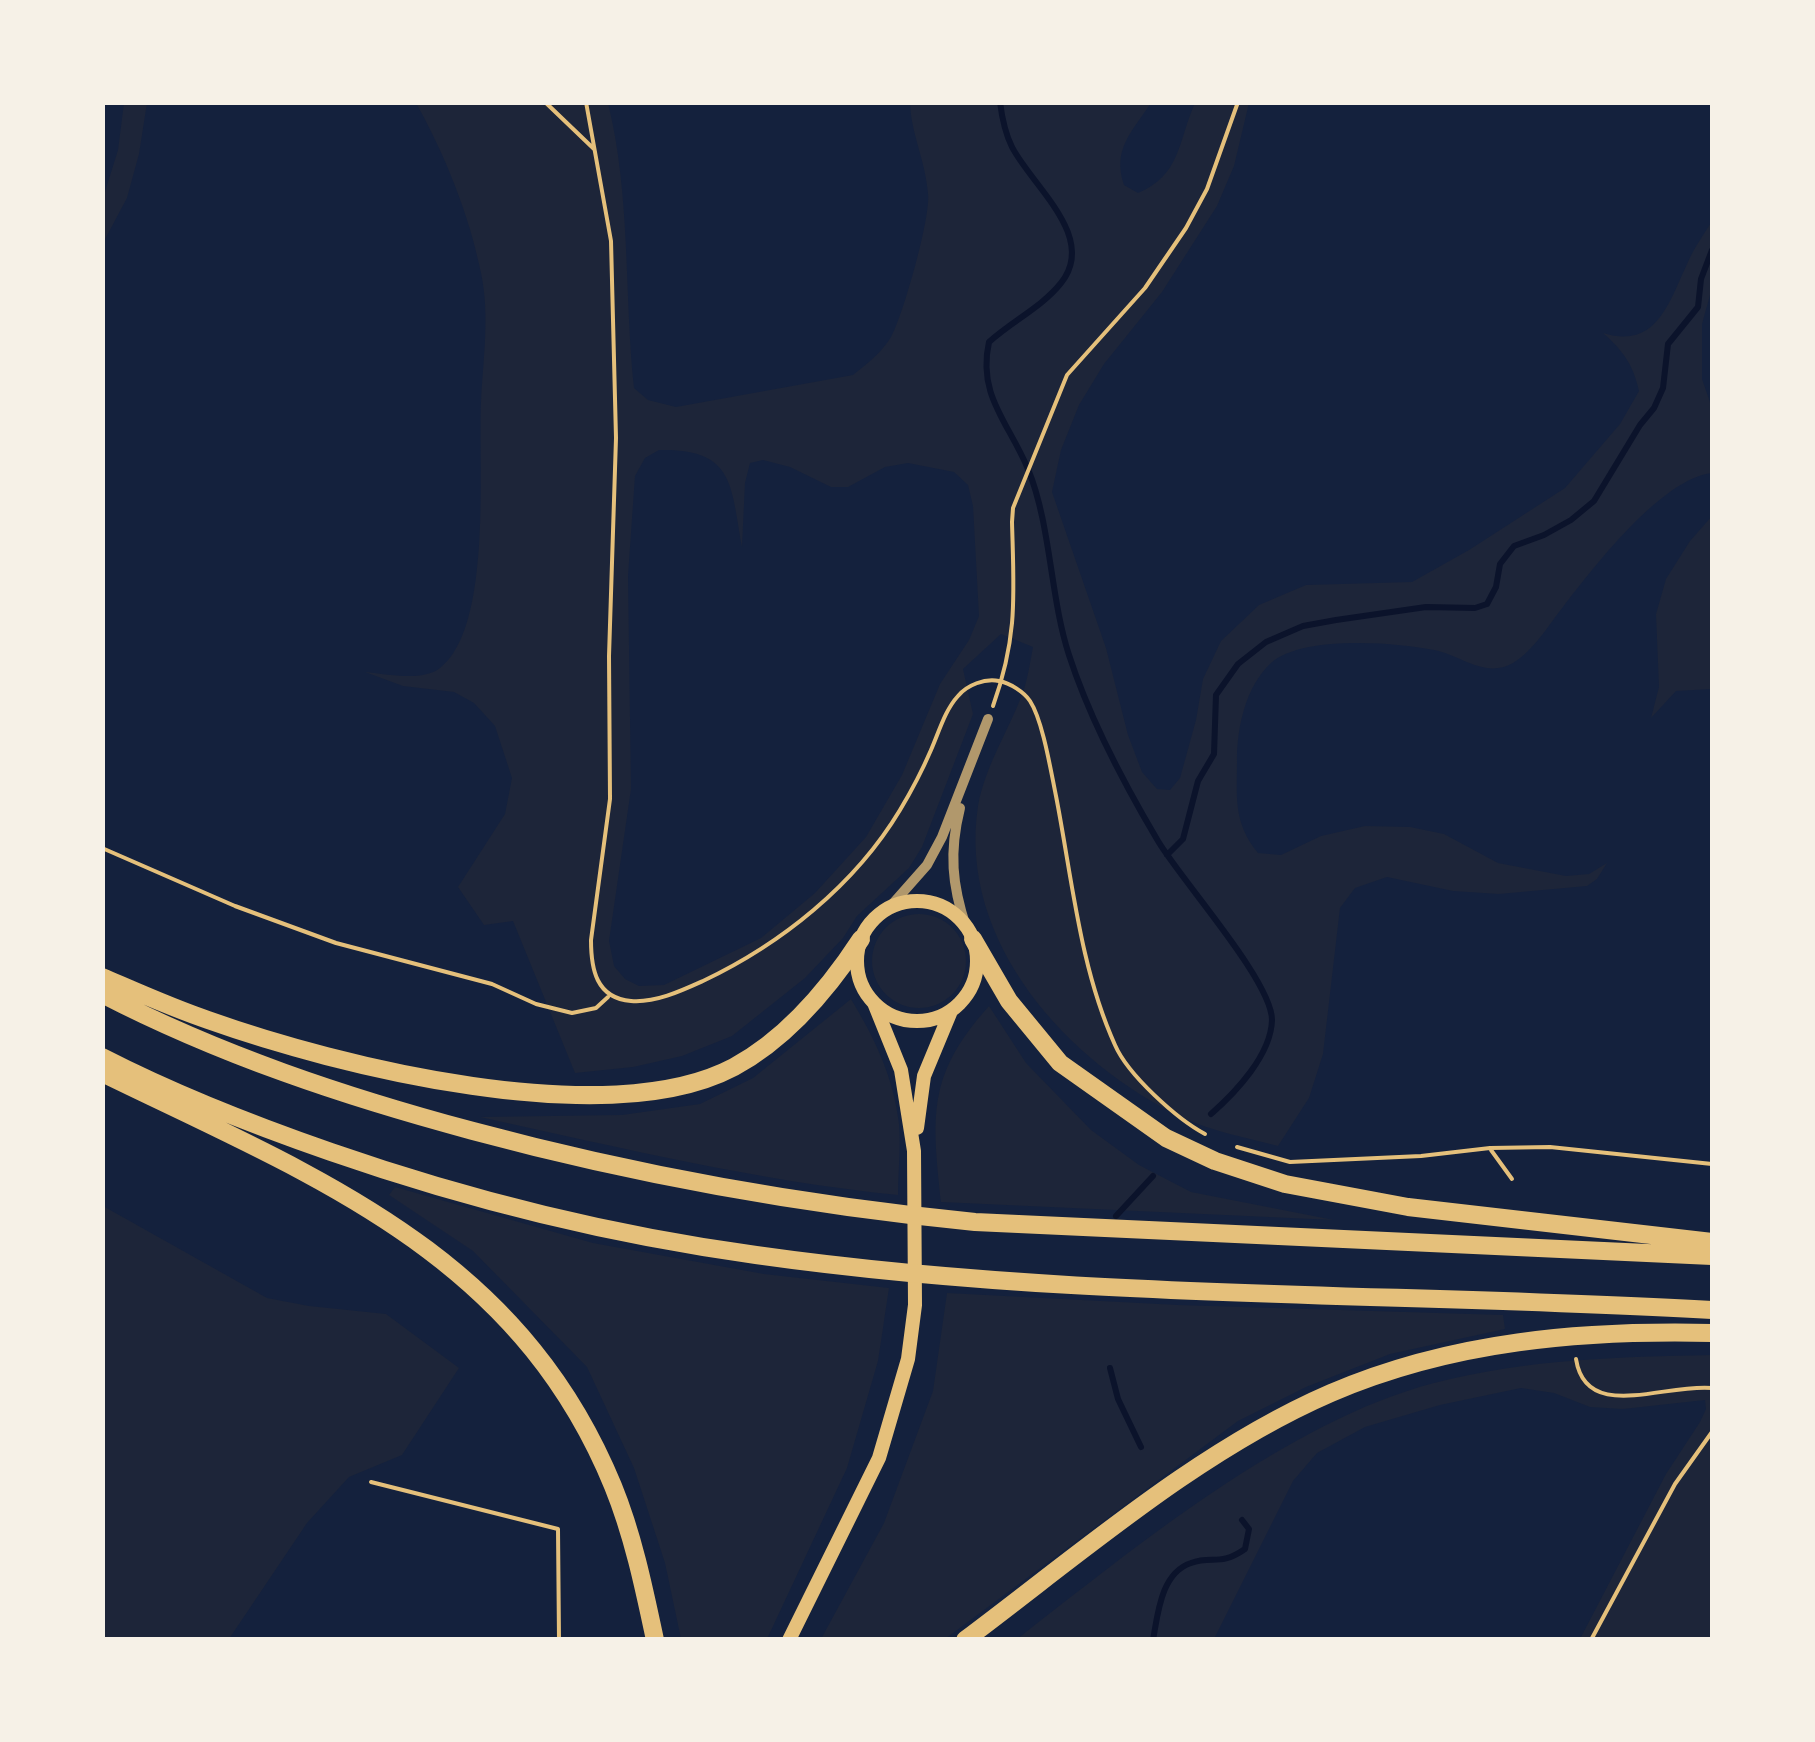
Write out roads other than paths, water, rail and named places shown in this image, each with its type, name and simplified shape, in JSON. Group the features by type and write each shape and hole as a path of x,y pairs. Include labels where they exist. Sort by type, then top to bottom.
{"highway":[{"path":"969,933 1009,1002 1060,1064 1166,1138 1216,1161 1286,1184 1408,1206 1712,1242"},
{"path":"102,977 207,1020 318,1054 485,1086 566,1094 625,1094 704,1080 736,1066 807,1010 861,939"},
{"path":"102,994 258,1064 388,1108 652,1176 859,1211 1131,1232 1712,1256"},
{"path":"102,1057 275,1132 432,1184 525,1211 660,1240 861,1269 972,1279 1152,1290 1712,1310"},
{"path":"102,1073 321,1180 372,1210 421,1242 503,1315 568,1397 613,1486 643,1582 655,1640"},
{"path":"965,1640 1207,1462 1268,1424 1331,1393 1400,1367 1471,1349 1615,1333 1712,1333"}],"main road":[{"path":"789,1640 865,1489 899,1394 915,1305 914,1152 924,1076 952,1010 973,984 977,967 969,933 944,908 931,903 902,903 878,916 861,939 858,975 874,1002 901,1070 914,1152"},
{"path":"874,1002 885,1012 911,1021 926,1021 952,1010"}],"street":[{"path":"890,908 927,865 942,837 988,720"},
{"path":"969,933 954,890 951,861 953,834 970,768"}],"waterway":[{"path":"1000,102 1012,147 1058,212 1072,248 1070,266 1061,283 989,342 986,361 991,393 1036,491 1063,633 1097,727 1158,841 1257,981 1272,1020 1259,1059 1211,1114"},
{"path":"1167,855 1183,839 1198,781 1214,754 1216,695 1238,664 1266,642 1303,626 1426,607 1475,608 1487,604 1496,587 1500,564 1514,546 1571,520 1594,501 1654,408 1663,388 1668,344 1698,307 1701,279 1712,250"},
{"path":"1116,1216 1153,1176"},
{"path":"1110,1368 1118,1399 1141,1447"},
{"path":"1153,1640 1159,1606 1173,1575 1191,1563 1229,1558 1245,1549 1249,1529 1242,1520"}]}
